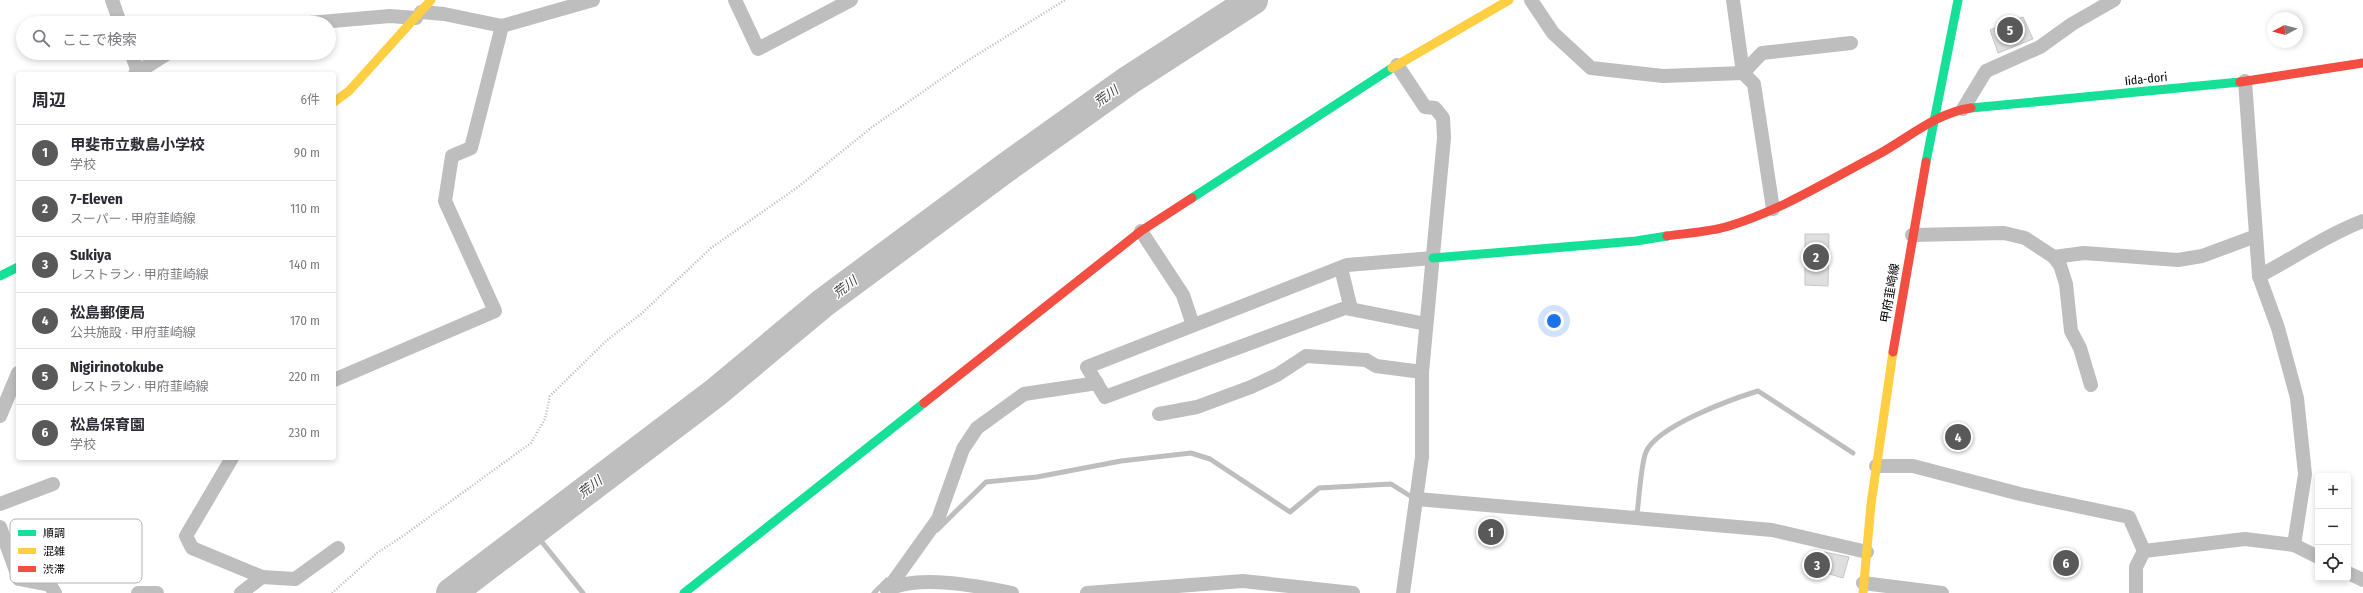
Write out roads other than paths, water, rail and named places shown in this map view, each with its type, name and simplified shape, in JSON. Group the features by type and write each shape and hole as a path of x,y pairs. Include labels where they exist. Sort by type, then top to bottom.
{"street":[{"path":"112,0 118,16"},
{"path":"336,101 349,91 431,0"},
{"path":"336,21 390,16 444,14 502,26 593,0"},
{"path":"735,0 758,49 851,0"},
{"path":"684,593 1141,232 1397,65 1509,0"},
{"path":"1531,0 1553,34 1591,68 1663,76 1743,73 1762,53 1851,43"},
{"path":"1733,0 1743,73 1754,84 1773,209"},
{"name":"甲府韮崎線","path":"1863,588 1876,466 1893,346 1912,235 1958,0"},
{"path":"1963,109 1986,71 2040,47 2072,24 2114,0"},
{"path":"336,379 495,311 445,201 452,156 471,148 502,26"},
{"path":"133,60 138,72"},
{"path":"140,72 158,60"},
{"name":"Iida-dori","path":"1433,258 1636,241 1729,226 1773,209 1888,149 1934,121 1963,109 2245,81 2363,63"},
{"path":"1397,65 1425,108 1435,108 1443,118 1444,138 1422,372 1422,457 1404,593"},
{"path":"2245,81 2259,276 2278,328 2297,398 2305,474 2294,545"},
{"path":"2259,276 2298,256 2337,231 2363,221"},
{"path":"1141,232 1183,295 1193,326"},
{"path":"1912,235 2004,233 2025,238 2054,257 2060,265 2066,284 2071,331 2080,348 2091,386"},
{"path":"2054,257 2084,253 2178,260 2202,256 2256,236"},
{"path":"1426,324 1345,308 1105,397 1088,367 1347,265 1433,258"},
{"path":"0,276 16,268"},
{"path":"1342,268 1351,309"},
{"path":"1159,414 1197,407 1250,387 1277,375 1295,361 1306,356 1366,360 1376,366 1422,372"},
{"path":"0,416 16,378"},
{"path":"886,591 938,519 963,449 977,428 1024,394 1097,383"},
{"path":"231,460 186,536 192,548 262,577 295,579 338,548"},
{"path":"1876,466 1913,466 2020,494 2128,517 2144,551"},
{"path":"0,504 53,484"},
{"path":"1417,499 1772,530 1867,552"},
{"path":"0,527 10,554"},
{"path":"2144,551 2245,539 2294,545 2315,556"},
{"path":"2136,593 2136,568 2144,551"},
{"path":"2351,574 2363,580"},
{"path":"241,593 262,577"},
{"path":"1087,593 1244,581 1353,593"},
{"path":"40,583 50,585 54,593"},
{"path":"886,591 903,584 968,588 1012,593"},
{"path":"1863,588 1942,593"},
{"path":"138,593 157,593"}],"waterway":[{"name":"荒川","path":"451,593 715,393 823,303 1004,169 1129,80 1253,0"},
{"path":"1633,513 1637,514 1644,457 1653,442 1679,423 1731,400 1758,391 1853,453"},
{"path":"937,530 986,482 1037,477 1121,461 1191,453 1210,459 1290,512 1319,488 1391,484 1415,499"},
{"path":"533,531 583,593"},
{"path":"874,593 887,580"}],"place":[{"name":"Nigirinotokube","path":"2010,30"},
{"name":"7-Eleven","path":"1816,257"},
{"name":"松島郵便局","path":"1958,437"},
{"name":"甲斐市立敷島小学校","path":"1491,532"},
{"name":"松島保育園","path":"2066,563"},
{"name":"Sukiya","path":"1817,565"}]}
